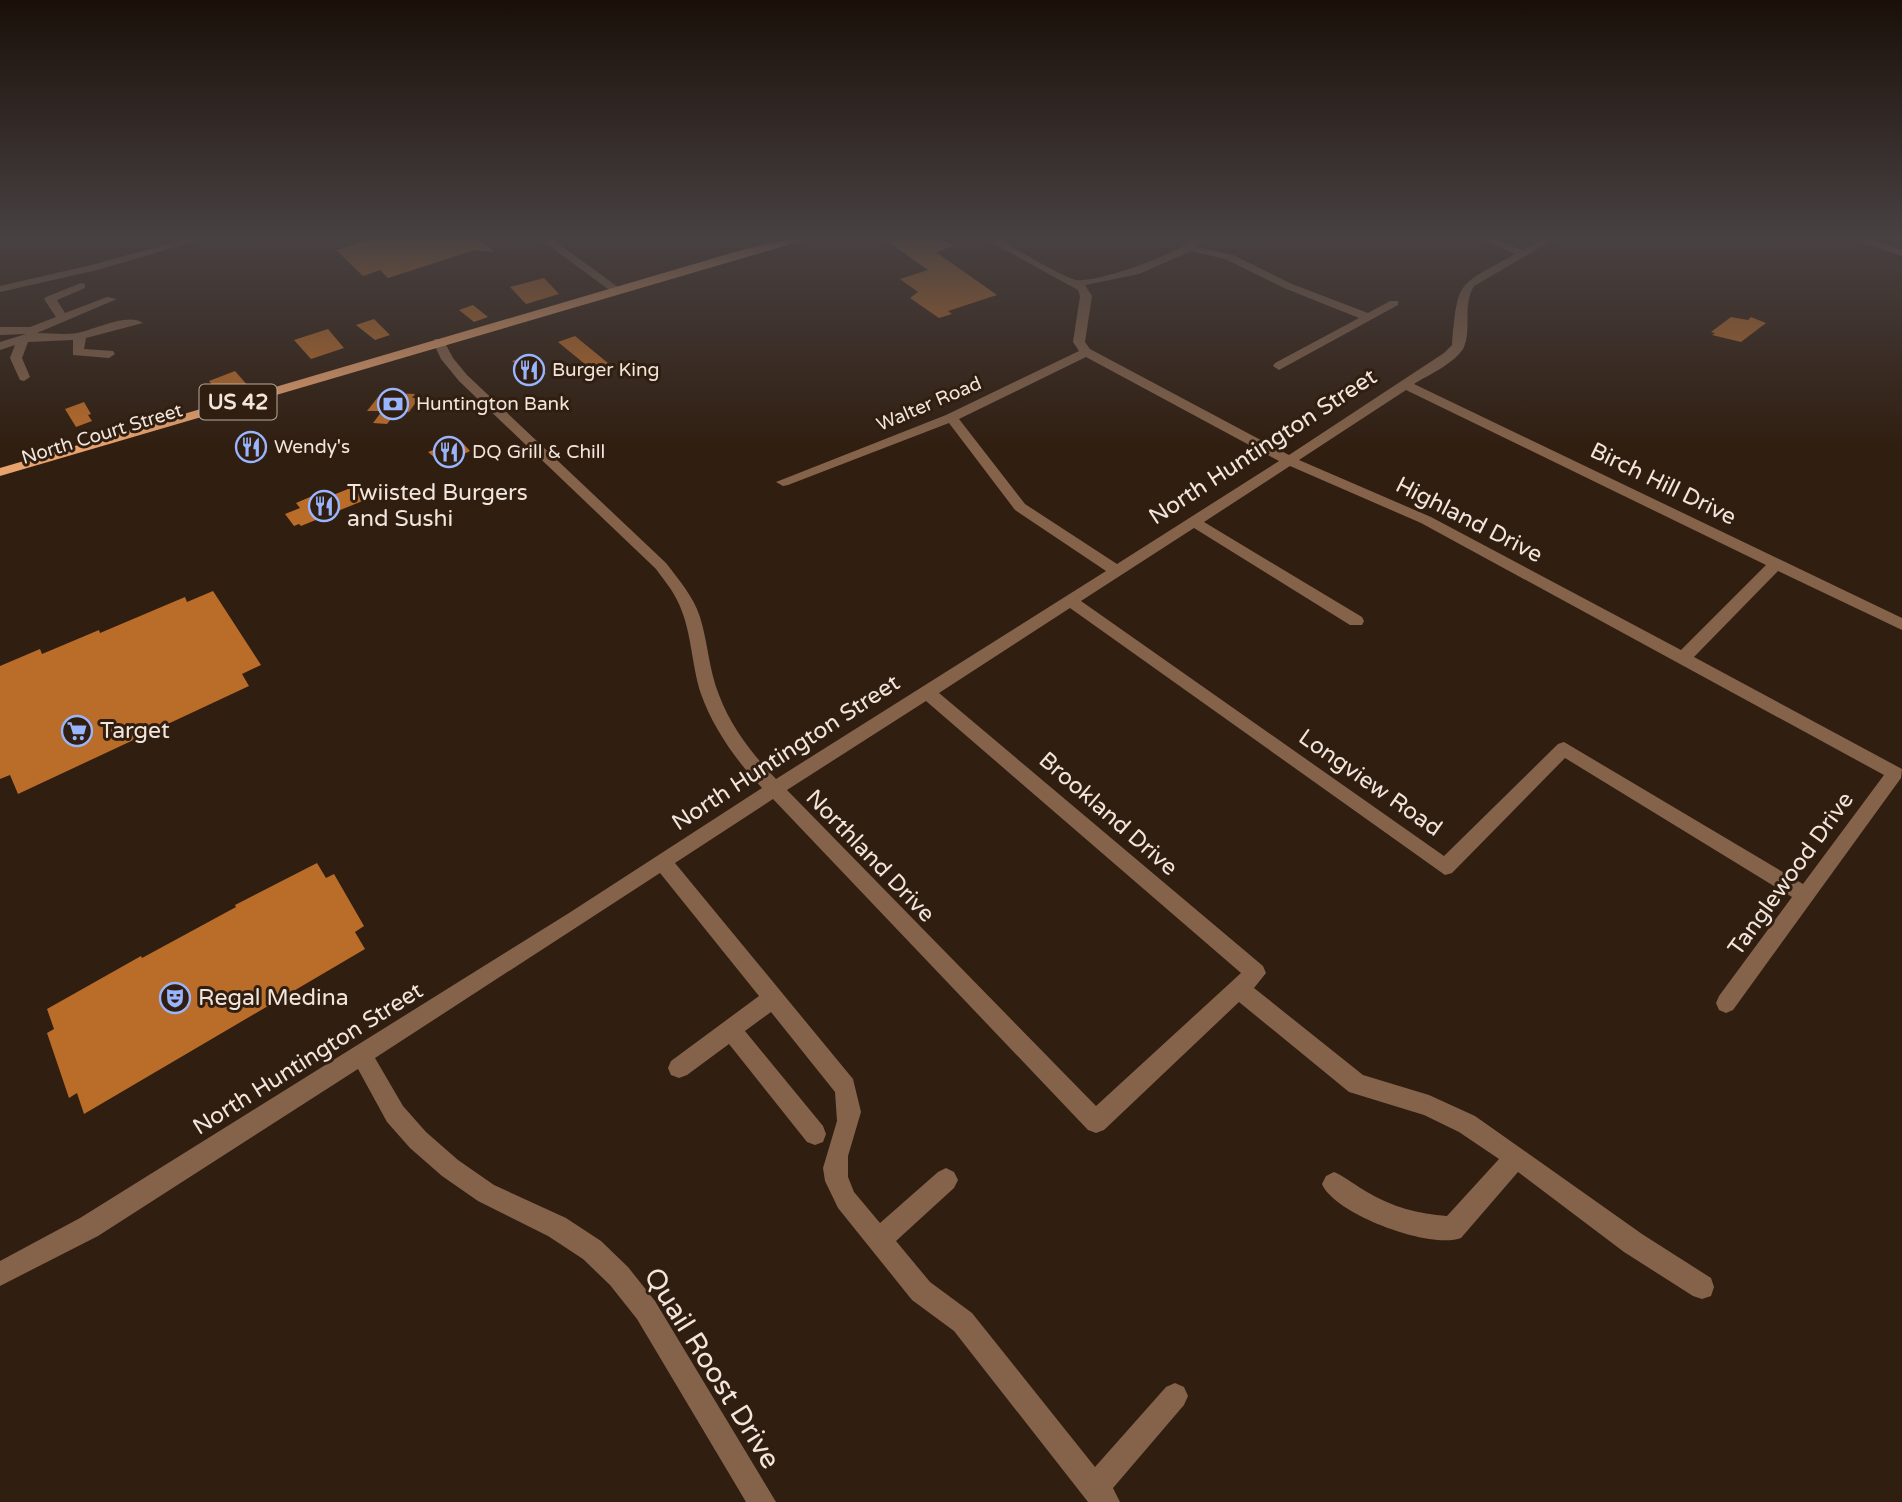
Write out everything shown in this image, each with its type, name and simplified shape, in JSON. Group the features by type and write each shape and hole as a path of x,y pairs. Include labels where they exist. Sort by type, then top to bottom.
{"main road":[{"name":"North Court Street","path":"0,484 557,309"},
{"name":"North Court Street","path":"0,472 574,309"}],"street":[{"path":"57,309 62,317"},
{"path":"0,346 28,336 62,317 84,309"},
{"path":"1084,309 1079,342 1086,352"},
{"path":"1348,309 1368,317"},
{"path":"1279,366 1383,309"},
{"name":"North Huntington Street","path":"0,1274 89,1227 576,919 1448,356 1458,346 1461,309"},
{"path":"0,331 28,336 80,336 101,328 137,323"},
{"path":"24,377 16,358 28,336"},
{"path":"80,336 77,352 109,354"},
{"name":"Northland Drive","path":"441,347 463,378 661,566 674,583 692,618 709,692 735,744 774,790 1096,1122 1239,989"},
{"name":"Walter Road","path":"783,482 951,418 1086,352"},
{"name":"Highland Drive","path":"1086,352 1289,461 1413,514 1895,774"},
{"name":"Birch Hill Drive","path":"1404,384 1902,625"},
{"path":"951,418 962,428 1020,507 1117,571"},
{"path":"1194,522 1356,621"},
{"path":"1682,659 1776,564"},
{"name":"Longview Road","path":"1071,600 1445,867 1564,749 1805,895"},
{"name":"Brookland Drive","path":"928,692 1256,973 1239,989"},
{"name":"Tanglewood Drive","path":"1726,1003 1895,774"},
{"path":"662,861 845,1087 851,1103 851,1119 837,1156 837,1183 846,1200 921,1291 963,1322 1101,1495 1175,1396"},
{"path":"1239,989 1357,1084 1390,1091 1429,1105 1467,1124 1633,1243 1702,1287"},
{"path":"679,1068 773,998"},
{"path":"731,1030 815,1134"},
{"name":"Quail Roost Drive","path":"360,1054 395,1114 418,1140 450,1168 486,1193 557,1227 592,1250 619,1276 646,1311 762,1502"},
{"path":"1334,1184 1376,1212 1426,1227 1452,1229 1516,1157"},
{"path":"878,1241 946,1180"}],"building":[{"path":"478,309 488,317 474,322 459,310"},
{"path":"926,309 954,309 948,311 952,314 939,318"},
{"path":"1731,317 1748,320 1751,317 1766,323 1741,342 1712,335 1715,333 1711,332"},
{"path":"374,319 390,335 375,340 356,325"},
{"path":"328,329 344,348 311,359 294,340"},
{"path":"575,336 614,368 602,373 596,367 591,369 558,342"},
{"name":"Burger King","path":"524,357 546,374 532,379 512,361"},
{"path":"235,371 249,387 222,396 209,381"},
{"name":"Huntington Bank","path":"388,393 415,394 412,398 419,398 409,412 397,411 387,424 373,423 382,411 367,411 378,397 385,397"},
{"path":"84,402 92,421 76,427 65,409"},
{"name":"Wendy's","path":"255,434 267,452 248,458 236,441"},
{"name":"DQ Grill & Chill","path":"460,440 470,451 452,460 441,463 428,452"},
{"name":"Twiisted Burgers and Sushi","path":"358,485 367,496 363,498 365,500 301,526 294,526 285,514 300,508 296,503 310,497 324,492 328,497"},
{"name":"Target","path":"213,591 261,665 242,674 249,686 18,794 10,775 0,779 0,666 40,649 42,654 99,630 100,633 185,597 187,602"},
{"name":"Regal Medina","path":"317,863 326,878 334,874 364,926 355,932 365,949 84,1114 77,1093 69,1098 47,1033 54,1029 47,1009"}],"place":[{"name":"Burger King","path":"529,370"},
{"name":"Huntington Bank","path":"393,404"},
{"name":"Wendy's","path":"251,447"},
{"name":"DQ Grill & Chill","path":"449,452"},
{"name":"Twiisted Burgers and Sushi","path":"324,506"},
{"name":"Target","path":"77,731"},
{"name":"Regal Medina","path":"175,998"}]}
